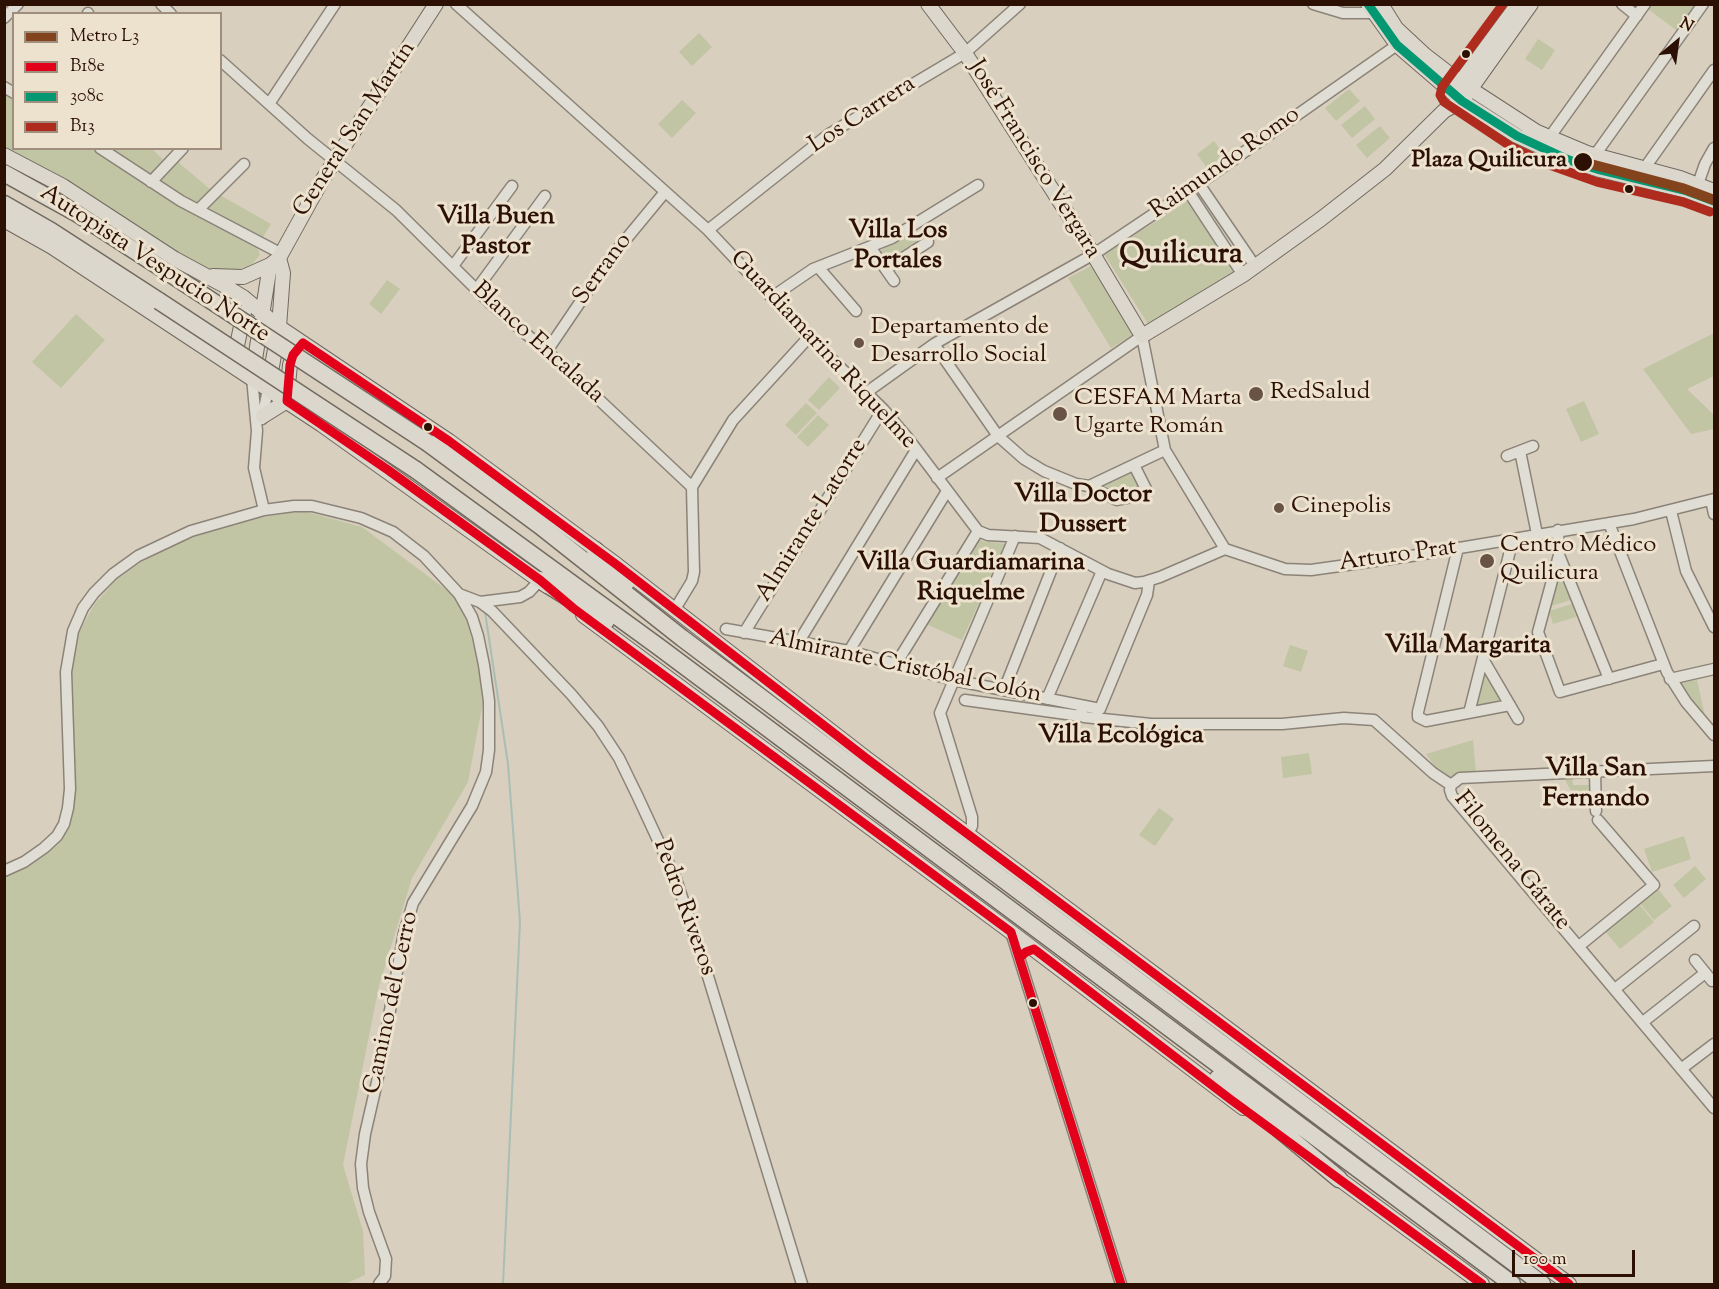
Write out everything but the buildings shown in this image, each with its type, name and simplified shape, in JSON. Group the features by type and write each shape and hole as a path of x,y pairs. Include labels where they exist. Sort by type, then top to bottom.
{"highway":[{"name":"Autopista Vespucio Norte","path":"4,173 78,214 428,443 539,525 682,638 1542,1284"},
{"name":"Autopista Vespucio Norte","path":"4,204 51,231 416,470 659,647 1512,1284"},
{"path":"596,550 682,638"},
{"path":"540,580 603,619 659,647"},
{"path":"1159,1022 1226,1086 1339,1179"}],"main road":[{"name":"General San Martín","path":"252,378 262,312 276,258 334,161 436,4"},
{"name":"José Francisco Vergara","path":"928,4 965,53 1094,254 1142,336"},
{"path":"1461,92 1518,4"},
{"path":"1142,336 1243,275 1385,169 1461,92 1531,4"},
{"path":"1374,7 1397,45 1517,136 1557,155 1600,170 1687,191 1714,201"},
{"path":"1374,7 1461,92 1550,138 1595,155 1698,184 1714,191"},
{"path":"4,155 63,186 175,259 243,297 279,327 449,441 675,609 968,834 1569,1284"},
{"path":"4,220 52,247 287,401 396,476 540,580 573,608 1034,949 1230,1099 1482,1284"},
{"path":"205,274 243,277 276,258 283,273 279,327 268,389"},
{"path":"232,365 237,352 244,314 243,297"},
{"path":"287,401 290,365 293,355 303,343"},
{"path":"263,416 287,401"}],"street":[{"path":"4,18 18,4"},
{"path":"269,104 335,4"},
{"name":"Guardiamarina Riquelme","path":"456,4 708,230 809,337 883,409 978,531"},
{"name":"Los Carrera","path":"708,230 829,134 965,53 1020,4"},
{"path":"1313,4 1343,13 1374,7"},
{"path":"1622,4 1637,15"},
{"path":"1550,138 1645,4"},
{"path":"1595,155 1705,4 1714,10"},
{"name":"Raimundo Romo","path":"867,392 934,344 1094,254 1199,184 1397,45"},
{"name":"Blanco Encalada","path":"222,62 334,161 396,210 509,321 547,351 692,487"},
{"path":"1644,168 1714,70"},
{"path":"1698,184 1707,159 1714,148"},
{"path":"104,150 151,182 276,258"},
{"path":"151,182 181,150"},
{"path":"198,210 244,164"},
{"path":"1199,184 1255,266"},
{"path":"771,297 818,267 892,238 978,185"},
{"path":"453,266 512,186"},
{"path":"1188,191 1243,275"},
{"name":"Serrano","path":"547,351 608,261 665,192"},
{"path":"476,290 545,195"},
{"path":"886,269 929,244 915,223"},
{"path":"1214,231 1226,223"},
{"path":"870,247 894,281"},
{"path":"818,267 856,311"},
{"path":"937,478 1142,336"},
{"name":"José Francisco Vergara","path":"1142,336 1165,450 1224,549"},
{"path":"675,609 692,581 694,572 692,487 730,423 809,337"},
{"path":"934,344 998,436 1024,459 1044,471 1076,484 1089,486 1117,500 1146,489 1134,465"},
{"path":"252,378 258,431"},
{"path":"264,510 254,468 258,431 268,389"},
{"name":"Almirante Latorre","path":"744,633 883,409"},
{"path":"1507,456 1533,446"},
{"path":"798,643 916,450"},
{"path":"1089,486 1165,450"},
{"path":"1520,451 1537,534"},
{"path":"849,651 947,491"},
{"path":"1713,500 1714,514"},
{"name":"Arturo Prat","path":"1224,549 1277,567 1303,570 1411,556 1609,523 1713,500"},
{"path":"4,871 24,862 44,848 57,836 66,816 70,789 66,681 75,626 88,600 113,574 150,549 191,531 264,510 312,506 372,522 393,532 414,547 459,594"},
{"path":"1671,511 1686,571 1714,627"},
{"path":"1609,523 1670,679 1710,724 1714,735"},
{"path":"1558,530 1559,555 1538,632 1560,692 1663,664"},
{"path":"896,664 978,531 988,535 1040,538 1102,571 1129,582 1149,581 1224,549"},
{"path":"968,834 972,826 972,817 940,713 1015,536"},
{"path":"1469,713 1513,538"},
{"path":"1004,690 1060,548"},
{"path":"1458,548 1418,712 1420,719 1426,721 1510,705"},
{"path":"1559,555 1609,679"},
{"path":"1047,699 1102,571"},
{"path":"480,602 520,597 534,588 540,580"},
{"name":"Almirante Cristóbal Colón","path":"726,629 849,651 953,680 1047,699 1083,711 1100,709 1146,595 1149,581"},
{"name":"Pedro Riveros","path":"459,594 480,602 504,623 571,694 598,726 619,758 642,804 676,879 802,1284"},
{"name":"Camino del Cerro","path":"379,1284 385,1276 386,1259 369,1212 363,1188 361,1164 404,933 413,903 472,806 486,772 489,750 489,710 484,665 472,617 459,594"},
{"path":"1483,659 1518,719"},
{"path":"1670,679 1714,669"},
{"path":"965,700 1083,711"},
{"name":"Almirante Cristóbal Colón","path":"1083,711 1089,718 1166,724 1282,724 1344,718 1374,720"},
{"name":"Filomena Gárate","path":"1374,720 1433,774 1451,785 1452,796 1714,1108"},
{"path":"1451,785 1460,778 1714,766"},
{"path":"1579,946 1654,885 1598,815 1595,773"},
{"path":"1615,989 1694,926"},
{"path":"1011,932 1121,1284"},
{"path":"1019,958 1034,949"},
{"path":"1643,1022 1709,977 1695,960"},
{"path":"1681,1069 1714,1044"}],"green space":[{"path":"1651,5 1696,5 1676,30 1648,9"},
{"path":"699,33 712,47 692,66 679,52"},
{"path":"1538,39 1555,50 1542,70 1525,59"},
{"path":"1349,89 1360,101 1336,121 1325,108"},
{"path":"4,94 12,98 12,150 93,150 159,193 248,242 258,249 260,255 246,267 227,272 205,270 5,150"},
{"path":"682,100 696,113 672,138 658,124"},
{"path":"1365,106 1375,119 1352,138 1341,125"},
{"path":"1380,126 1390,138 1367,158 1356,145"},
{"path":"1214,141 1224,155 1207,168 1197,154"},
{"path":"114,150 153,150 171,167 177,161 211,190 271,224 263,237 182,194"},
{"path":"1188,201 1235,272 1150,327 1104,254"},
{"path":"911,231 920,244 886,265 878,252"},
{"path":"1091,266 1134,334 1111,348 1068,278"},
{"path":"387,280 400,289 381,314 369,304"},
{"path":"76,314 105,340 61,388 32,362"},
{"path":"1714,333 1714,376 1687,389 1714,415 1714,429 1691,434 1643,369"},
{"path":"829,377 840,388 819,410 808,400"},
{"path":"1584,401 1599,434 1581,442 1566,409"},
{"path":"806,403 817,413 796,435 785,425"},
{"path":"818,415 829,425 808,447 797,437"},
{"path":"1132,470 1142,488 1121,497 1097,486"},
{"path":"303,511 362,527 460,600 486,686 468,782 412,878 379,986 343,1165 363,1231 365,1275 345,1284 5,1284 5,876 18,870 63,837 72,812 71,666 79,632 94,605 115,581 140,563 172,545 258,518"},
{"path":"976,538 1006,544 962,640 926,624"},
{"path":"1560,566 1571,600 1548,607"},
{"path":"1572,604 1576,617 1553,624 1549,611"},
{"path":"1290,645 1308,651 1301,672 1283,666"},
{"path":"1484,666 1503,697 1500,705 1474,709"},
{"path":"1697,680 1705,716 1679,683"},
{"path":"1473,740 1476,773 1443,778 1426,754"},
{"path":"1309,753 1312,774 1283,778 1281,757"},
{"path":"1592,775 1591,812 1570,789 1563,776 1572,776 1573,785 1589,785 1589,776"},
{"path":"1159,808 1174,819 1155,846 1139,835"},
{"path":"1684,836 1691,859 1652,872 1644,849"},
{"path":"1695,866 1706,879 1684,898 1673,885"},
{"path":"1657,888 1672,906 1654,920 1639,902"},
{"path":"1638,903 1654,922 1620,949 1604,930"}],"waterway":[{"path":"485,612 508,764 520,922 503,1284"}],"metro line":[{"name":"L3","path":"1583,162 1682,188 1714,200"}],"transit line":[{"name":"308c","path":"1368,4 1397,45 1462,101 1517,136 1569,160 1687,191 1714,201"},
{"name":"B13","path":"1503,4 1442,87 1440,95 1444,102 1510,146 1552,166 1597,182 1683,202 1710,212"},
{"name":"B18e","path":"1121,1284 1011,932 573,608 540,580 388,470 287,401 290,365 293,355 303,343 449,441 617,565 866,758 1569,1284"},
{"name":"B18e","path":"1019,958 1034,949 1230,1099 1482,1284"}],"place":[{"name":"Plaza Quilicura","path":"1583,162"},
{"name":"Departamento de Desarrollo Social","path":"859,343"},
{"name":"RedSalud","path":"1256,394"},
{"name":"CESFAM Marta Ugarte Román","path":"1060,414"},
{"name":"Cinepolis","path":"1279,508"},
{"name":"Centro Médico Quilicura","path":"1487,561"}],"district":[{"name":"Villa Buen Pastor","path":"496,234"},
{"name":"Villa Los Portales","path":"898,248"},
{"name":"Quilicura","path":"1181,257"},
{"name":"Villa Doctor Dussert","path":"1083,512"},
{"name":"Villa Guardiamarina Riquelme","path":"971,580"},
{"name":"Villa Margarita","path":"1468,648"},
{"name":"Villa Ecológica","path":"1121,738"},
{"name":"Villa San Fernando","path":"1596,786"}]}
